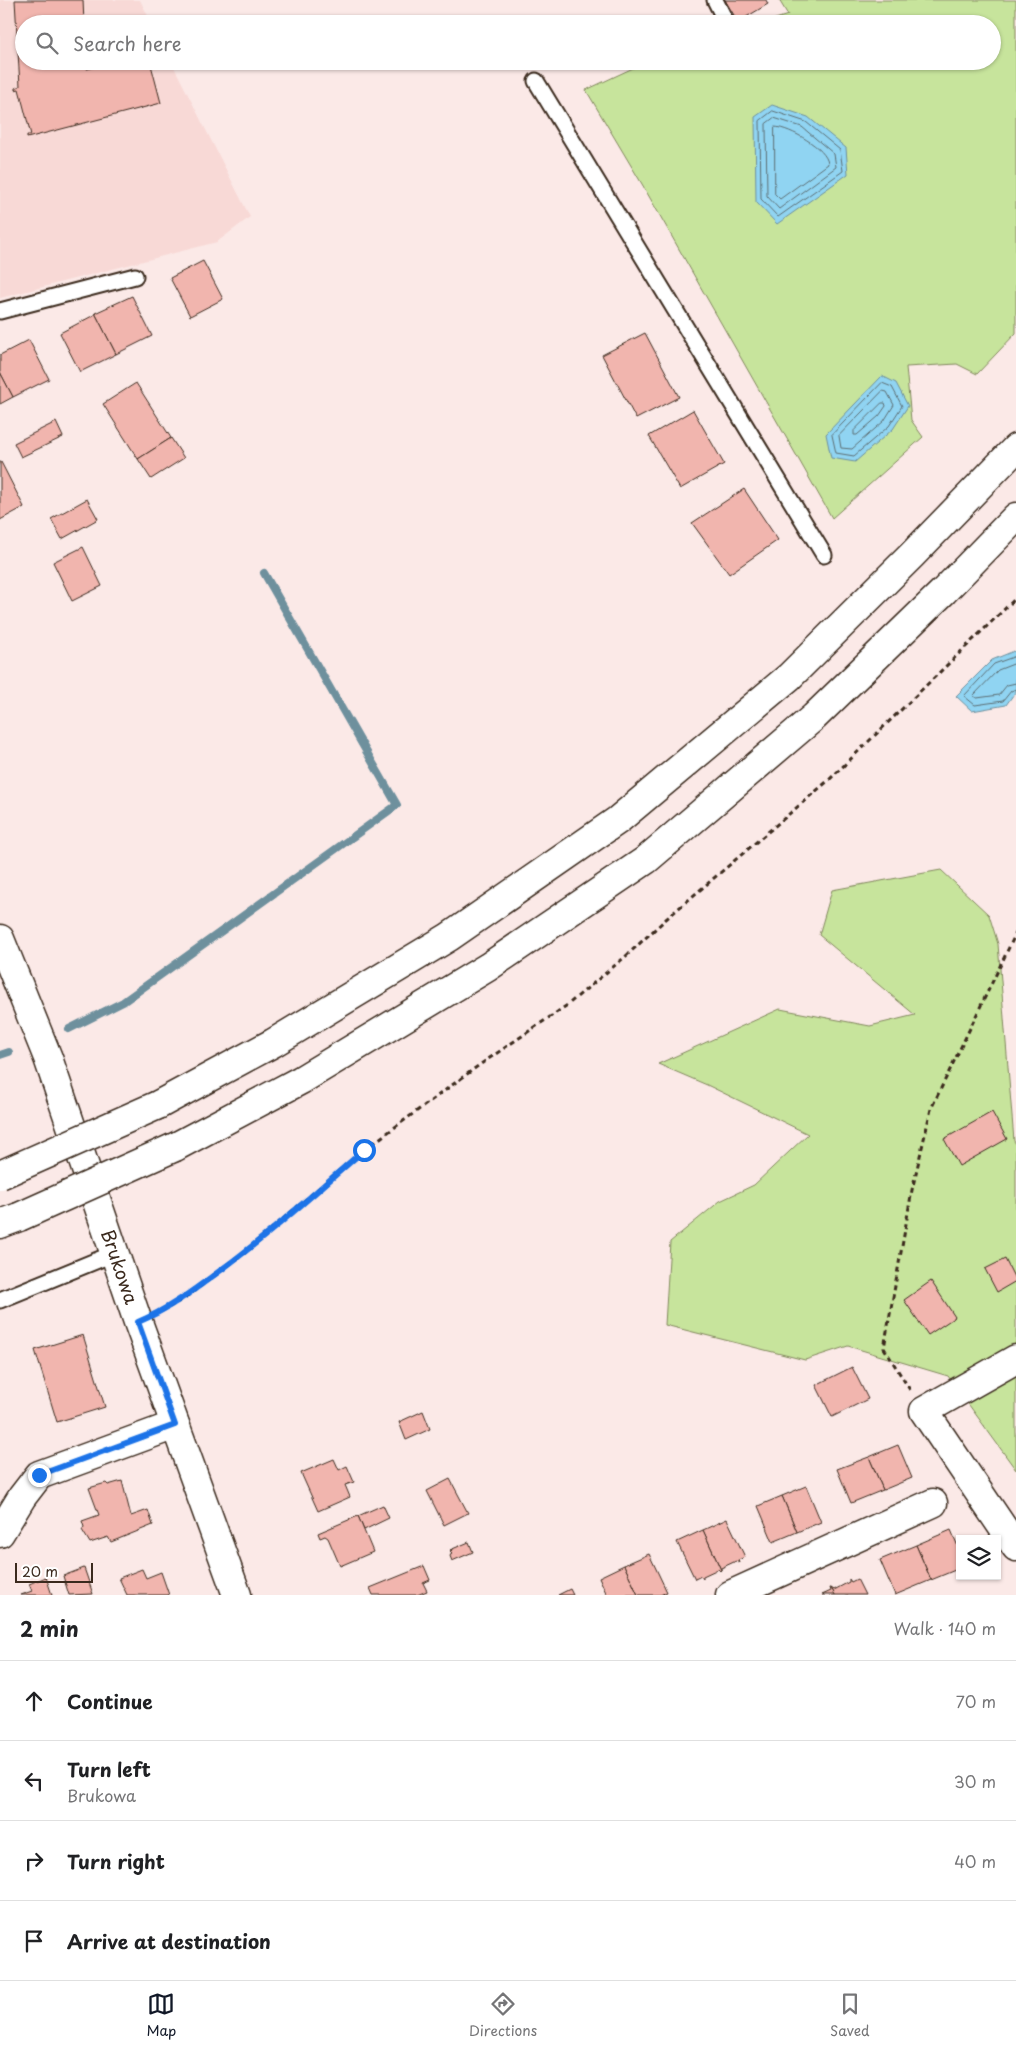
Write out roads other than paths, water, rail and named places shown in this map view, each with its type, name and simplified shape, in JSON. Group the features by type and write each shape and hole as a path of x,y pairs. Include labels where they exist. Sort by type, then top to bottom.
{"main road":[{"path":"0,1175 158,1105 273,1043 449,937 618,820 789,678 912,556 1016,448"},
{"path":"10,1220 175,1147 301,1080 488,967 646,860 814,717 944,591 1016,516"},
{"name":"Brukowa","path":"0,939 48,1058 138,1322 237,1595"},
{"path":"1016,1359 924,1412 1016,1547"},
{"path":"0,1533 22,1497 39,1475 175,1425"},
{"path":"730,1595 933,1502"}],"lane":[{"path":"715,0 722,15"},
{"path":"536,81 824,556"},
{"path":"0,311 135,276"},
{"path":"0,1300 115,1254"}],"water":[{"path":"772,105 808,117 846,148 848,174 777,224 756,202 755,117"},
{"path":"882,376 896,383 908,406 893,429 855,462 831,458 826,434"},
{"path":"1014,651 1016,653 1016,691 1006,705 972,711 956,696 992,660"}],"waterway":[{"path":"69,1029 123,1002 397,805 264,573"},
{"path":"0,1055 9,1052"}]}
